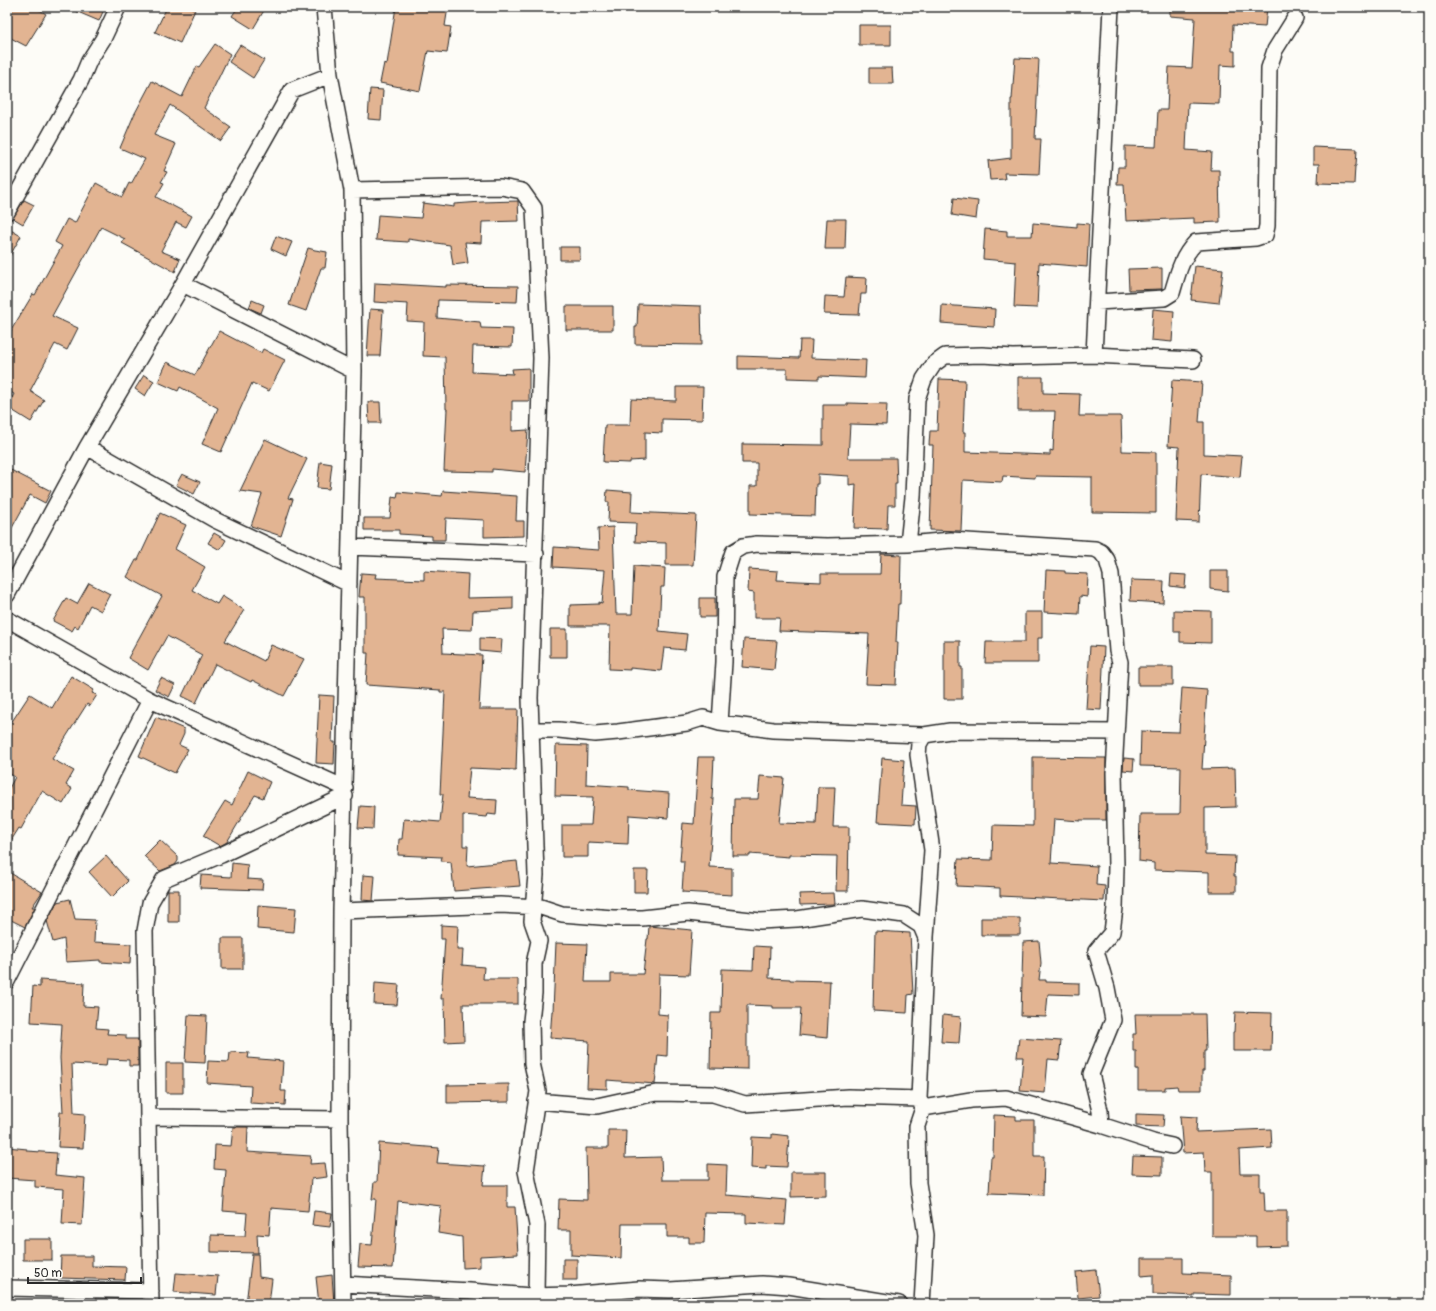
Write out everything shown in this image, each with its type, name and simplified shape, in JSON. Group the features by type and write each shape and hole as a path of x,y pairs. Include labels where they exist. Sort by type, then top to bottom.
{"street":[{"path":"7,212 81,80 89,61 104,39 118,7"},
{"path":"1094,355 1111,7"},
{"path":"321,8 330,75 352,190 354,371 341,911 340,1119 344,1304"},
{"path":"1097,302 1164,298 1172,294 1179,268 1186,253 1196,242 1256,238 1264,235 1268,226 1269,68 1275,50 1295,18"},
{"path":"7,595 87,447 183,284 292,90 330,75"},
{"path":"352,190 502,187 522,191 534,208 541,358 536,554 530,698 536,874 532,921 539,941 534,964 534,993 531,1021 532,1063 538,1091 526,1171 537,1225 536,1296"},
{"path":"183,284 354,371"},
{"path":"908,544 913,497 917,399 924,379 934,364 945,356 982,355 1013,357 1094,355 1193,360"},
{"path":"87,447 215,520 349,584"},
{"path":"720,723 724,662 725,576 733,552 743,546 757,544 827,546 908,544 951,540 1095,549 1101,552 1107,560 1111,574 1120,662 1114,773 1116,866 1115,908 1112,932 1096,951 1107,988 1113,1020 1091,1074 1100,1111 1100,1125"},
{"path":"350,547 536,554"},
{"path":"7,619 150,700 345,792"},
{"path":"7,981 150,700"},
{"path":"532,730 559,730 595,734 687,723 703,718 720,723 772,730 924,735 950,731 1116,732"},
{"path":"922,1304 926,1235 918,1184 917,1126 921,1104 926,938 932,850 918,755 919,744 924,735"},
{"path":"7,1288 151,1298 145,931 150,903 164,879 221,855 345,792"},
{"path":"341,911 500,905 541,907 562,914 613,918 642,918 688,913 760,921 797,919 862,909 904,915 921,926 926,938"},
{"path":"536,1101 597,1106 656,1094 713,1094 745,1104 848,1097 921,1104 1006,1098 1153,1142 1172,1146"},
{"path":"148,1117 340,1119"},
{"path":"343,1284 536,1296 569,1295 639,1289 670,1290 762,1284 789,1286 899,1304"}],"building":[{"path":"7,7 35,7 46,14 26,46 7,36"},
{"path":"66,7 105,7 99,21"},
{"path":"167,7 188,7 195,10 180,43 155,32"},
{"path":"238,7 266,7 253,29 232,16"},
{"path":"396,7 448,7 445,26 451,27 447,53 428,51 420,91 380,83 384,63 387,64"},
{"path":"1170,7 1267,7 1265,27 1233,25 1232,51 1235,51 1235,66 1220,65 1219,104 1188,103 1186,150 1212,152 1211,170 1219,170 1220,222 1194,223 1194,218 1126,221 1124,184 1117,184 1118,167 1125,167 1125,146 1156,147 1158,110 1167,110 1169,67 1192,68 1195,18 1170,16"},
{"path":"859,25 891,25 891,45 859,45"},
{"path":"215,44 230,54 204,108 231,127 221,141 170,105 154,135 176,144 164,171 167,172 161,182 164,183 156,197 192,216 186,227 176,222 161,251 180,259 175,272 122,243 125,239 101,227 52,316 78,328 67,350 55,344 30,391 44,400 31,422 7,407 14,394 7,390 7,337 33,294 35,295 62,246 55,242 67,219 75,223 96,183 122,197 129,183 131,184 145,159 120,148 134,115 152,81 182,97 197,66 199,67"},
{"path":"240,45 264,60 253,78 229,62"},
{"path":"1015,58 1039,59 1035,139 1041,139 1039,174 1004,173 1005,179 990,180 988,161 1011,158 1011,99"},
{"path":"869,68 892,68 893,84 869,84"},
{"path":"370,89 383,90 381,120 368,119"},
{"path":"1313,147 1357,149 1354,184 1318,183 1319,164 1313,164"},
{"path":"954,198 978,201 976,219 952,215"},
{"path":"24,200 34,205 23,224 13,218"},
{"path":"518,201 519,221 482,222 481,243 465,242 468,263 453,265 450,245 408,239 408,242 376,240 378,215 421,218 423,203 454,207 454,204"},
{"path":"827,219 846,219 845,249 825,249"},
{"path":"1033,223 1077,227 1077,223 1089,224 1087,267 1039,263 1037,308 1014,307 1016,262 983,259 985,229 1007,231 1007,236 1032,236"},
{"path":"7,228 21,236 7,261"},
{"path":"276,236 292,242 286,256 271,249"},
{"path":"560,247 580,247 580,260 560,260"},
{"path":"308,248 327,252 325,268 321,268 306,311 289,305"},
{"path":"1195,266 1223,269 1219,303 1191,300"},
{"path":"1162,268 1162,289 1129,290 1128,269"},
{"path":"846,277 867,278 866,294 861,294 859,315 824,314 825,296 844,297"},
{"path":"375,283 446,287 446,285 518,286 517,302 438,300 437,318 480,322 481,328 513,329 512,347 473,346 472,372 513,374 512,369 529,368 529,401 512,401 512,431 528,430 525,472 492,469 492,472 444,471 447,409 445,357 423,356 424,322 407,321 408,304 374,302"},
{"path":"252,300 264,305 261,313 249,308"},
{"path":"638,304 701,306 702,345 635,344 635,327 637,327"},
{"path":"942,305 995,309 994,327 941,323"},
{"path":"566,306 613,306 613,330 566,330"},
{"path":"370,309 383,310 380,356 367,356"},
{"path":"1153,309 1174,311 1172,342 1151,340"},
{"path":"219,331 261,353 263,349 285,360 269,391 252,383 221,452 202,444 218,408 180,387 178,391 158,382 167,362 195,375"},
{"path":"800,340 812,340 811,358 866,360 865,378 819,376 819,379 787,378 787,369 738,369 738,356 799,358"},
{"path":"144,375 154,381 145,396 135,389"},
{"path":"1018,377 1043,377 1043,393 1080,394 1079,416 1121,416 1122,451 1156,452 1156,513 1092,512 1092,477 1035,476 1035,478 1003,476 1002,482 963,480 961,531 930,530 933,445 929,445 930,431 937,431 939,379 965,380 963,432 965,432 965,452 1050,455 1050,450 1053,451 1055,411 1018,411"},
{"path":"1172,380 1202,382 1199,422 1204,422 1204,454 1242,456 1240,477 1201,474 1199,522 1176,521 1179,447 1168,446"},
{"path":"676,387 703,387 702,420 662,419 662,433 645,432 645,460 630,461 630,463 603,462 605,425 630,425 631,399 676,401"},
{"path":"368,402 380,402 381,423 369,423"},
{"path":"848,403 887,404 886,425 850,424 848,458 896,458 897,484 895,484 895,505 888,505 887,529 854,528 856,484 849,485 849,476 818,474 818,484 816,484 815,516 750,514 750,486 757,486 757,463 742,463 742,444 823,445 823,405 848,405"},
{"path":"265,439 307,459 288,498 293,499 281,536 251,526 262,494 240,491"},
{"path":"320,462 332,464 329,489 317,488"},
{"path":"7,468 51,491 45,503 30,495 7,537"},
{"path":"182,474 200,482 194,494 176,485"},
{"path":"607,490 632,492 631,512 696,515 693,565 666,565 666,543 635,542 636,523 608,522 609,502 606,502"},
{"path":"443,491 517,496 516,521 524,521 524,536 484,537 484,520 446,518 445,540 432,540 432,536 399,534 399,530 364,530 364,518 390,518 392,497 397,498 398,492 442,496"},
{"path":"160,513 186,525 175,549 205,567 192,590 217,604 222,596 244,610 225,641 264,661 271,645 304,659 284,696 215,664 196,703 182,696 202,655 167,636 148,670 128,658 162,596 127,577 136,560 138,560"},
{"path":"613,527 616,614 632,614 634,566 665,568 664,587 661,587 659,631 687,634 685,650 664,648 661,671 630,668 630,670 609,669 610,626 570,626 570,605 602,603 605,570 553,567 554,547 599,550 598,528"},
{"path":"214,533 226,540 220,550 208,543"},
{"path":"881,554 901,555 900,604 898,604 896,642 898,642 896,685 866,684 869,634 779,631 780,618 754,618 754,593 748,592 749,569 778,571 777,580 821,582 821,574 880,574"},
{"path":"1046,570 1088,574 1087,597 1080,596 1079,614 1044,612"},
{"path":"424,571 468,574 467,598 513,597 513,609 473,611 472,630 442,629 443,653 482,655 479,709 518,709 516,770 470,768 467,798 497,800 496,815 488,814 487,817 463,815 463,846 468,846 467,866 517,861 520,886 454,891 451,862 441,861 442,857 398,855 399,839 402,839 404,819 440,822 443,794 440,794 445,692 440,692 440,690 366,685 368,653 365,653 365,597 359,597 361,573 376,574 375,578 424,580"},
{"path":"1210,571 1228,571 1228,591 1210,589"},
{"path":"1171,574 1186,575 1185,588 1170,586"},
{"path":"1131,580 1164,581 1163,603 1130,601"},
{"path":"89,583 110,594 101,611 90,605 78,628 75,626 72,631 53,621 66,598 77,604"},
{"path":"700,598 715,598 715,617 700,617"},
{"path":"1174,610 1211,611 1211,643 1180,642 1180,632 1174,632"},
{"path":"1025,612 1042,612 1042,638 1038,638 1038,663 985,663 986,642 1025,642"},
{"path":"550,629 567,629 567,657 550,657"},
{"path":"480,638 502,639 501,653 480,651"},
{"path":"744,639 777,641 774,670 742,667"},
{"path":"944,641 960,641 962,699 944,699"},
{"path":"1090,646 1104,647 1101,710 1086,709"},
{"path":"1138,667 1173,667 1173,685 1138,685"},
{"path":"71,676 94,690 92,693 97,695 90,706 87,704 52,759 74,771 66,785 72,789 63,804 42,791 21,829 19,828 7,847 7,792 15,777 7,772 7,729 30,694 52,708"},
{"path":"161,678 175,685 169,697 155,690"},
{"path":"1182,688 1207,690 1202,769 1235,768 1236,807 1205,808 1205,855 1235,856 1234,876 1236,876 1236,892 1209,892 1209,872 1154,870 1154,863 1139,861 1140,814 1180,814 1181,767 1140,766 1141,731 1179,732"},
{"path":"319,695 334,696 332,742 335,742 334,764 316,763"},
{"path":"156,717 184,729 184,734 179,745 188,749 175,773 139,756"},
{"path":"556,745 587,746 586,784 629,787 629,790 669,793 668,818 629,815 628,844 588,842 588,857 562,857 562,825 591,825 593,797 555,796"},
{"path":"698,757 714,757 712,799 714,799 709,867 732,868 732,895 682,892 684,861 680,861 683,823 694,824"},
{"path":"1033,757 1106,758 1106,820 1080,821 1054,819 1051,863 1097,866 1096,885 1105,886 1104,901 1000,896 1000,888 956,886 958,859 992,860 993,825 1033,826"},
{"path":"882,758 904,760 901,805 916,806 915,824 877,822"},
{"path":"1124,758 1134,759 1133,771 1123,770"},
{"path":"248,771 270,782 263,798 255,795 227,842 220,846 203,836 225,801 232,805"},
{"path":"760,776 784,778 779,823 816,824 818,787 835,787 833,827 849,827 848,891 836,891 837,856 789,855 789,857 750,854 750,856 733,856 734,799 758,799"},
{"path":"360,806 374,807 373,829 358,828"},
{"path":"160,840 178,857 178,861 175,865 160,871 144,856"},
{"path":"106,856 128,881 112,897 89,872"},
{"path":"232,863 248,865 247,879 263,880 262,890 200,888 201,875 231,877"},
{"path":"634,870 648,870 647,892 634,892"},
{"path":"7,871 42,892 32,907 35,907 25,927 7,918"},
{"path":"363,875 375,876 373,901 362,900"},
{"path":"168,890 179,890 179,922 168,922"},
{"path":"834,893 835,904 800,905 799,894"},
{"path":"70,899 75,919 95,920 94,942 131,944 130,964 100,962 100,960 66,962 64,939 53,942 47,921 57,902"},
{"path":"258,905 296,908 294,932 257,929"},
{"path":"981,918 1020,918 1020,935 981,935"},
{"path":"441,925 458,926 457,950 463,950 462,965 484,967 483,979 518,979 518,1004 463,1004 464,1041 445,1042 444,999 441,999 445,939 441,939"},
{"path":"649,926 692,930 689,975 659,974 658,1014 668,1015 667,1056 658,1055 655,1084 607,1080 607,1089 587,1088 589,1041 550,1038 553,1011 556,943 587,944 585,982 611,982 611,974 643,974"},
{"path":"875,931 910,933 913,994 908,995 907,1013 873,1011"},
{"path":"222,938 243,938 243,969 222,969"},
{"path":"1039,941 1041,963 1039,980 1046,980 1046,982 1079,983 1079,995 1048,994 1046,1017 1021,1016 1023,942"},
{"path":"754,946 770,947 769,978 830,981 827,1038 799,1035 801,1008 773,1008 773,1006 747,1005 747,1069 710,1068 711,1013 721,1013 722,969 753,970"},
{"path":"40,980 84,983 83,1006 98,1007 96,1028 108,1029 107,1034 126,1035 126,1039 138,1039 138,1066 129,1066 129,1060 107,1059 106,1066 72,1064 74,1113 85,1114 83,1148 58,1147 60,1112 63,1112 60,1058 62,1024 31,1022 33,986 40,987"},
{"path":"375,983 399,985 397,1005 374,1004"},
{"path":"1235,1012 1272,1013 1271,1051 1233,1051"},
{"path":"1135,1014 1205,1014 1206,1051 1204,1051 1202,1090 1178,1090 1177,1086 1165,1087 1165,1090 1138,1090 1136,1051 1133,1051 1133,1034 1136,1034"},
{"path":"188,1015 207,1016 205,1063 185,1062"},
{"path":"943,1015 961,1017 959,1043 941,1042"},
{"path":"1019,1038 1061,1041 1059,1060 1048,1059 1045,1093 1020,1091 1023,1057 1017,1057"},
{"path":"230,1052 249,1053 248,1058 283,1061 281,1091 286,1091 285,1105 250,1103 251,1086 207,1083 208,1061 229,1062"},
{"path":"166,1063 183,1063 183,1093 166,1093"},
{"path":"509,1084 509,1102 447,1103 447,1085"},
{"path":"1136,1114 1164,1115 1163,1127 1136,1126"},
{"path":"994,1115 1016,1116 1016,1120 1034,1120 1034,1156 1044,1156 1043,1195 989,1193 991,1157 993,1157"},
{"path":"1180,1116 1197,1117 1196,1132 1271,1129 1272,1148 1239,1150 1240,1174 1260,1174 1260,1191 1264,1191 1265,1211 1287,1211 1287,1246 1256,1247 1256,1236 1212,1236 1212,1172 1205,1172 1204,1152 1183,1153"},
{"path":"233,1127 248,1127 247,1152 311,1156 310,1164 325,1163 327,1177 311,1179 308,1211 271,1208 269,1235 257,1234 258,1253 211,1252 211,1235 245,1236 247,1213 223,1211 226,1170 214,1169 215,1145 231,1146"},
{"path":"608,1130 626,1130 625,1158 661,1157 662,1180 708,1180 708,1164 727,1165 726,1195 787,1200 785,1225 746,1223 746,1214 705,1213 704,1243 689,1243 689,1237 667,1237 667,1224 622,1224 621,1258 571,1255 571,1230 558,1230 559,1199 587,1200 586,1148 608,1148"},
{"path":"772,1134 789,1136 787,1167 766,1166 766,1169 751,1168 752,1137 772,1138"},
{"path":"379,1143 439,1148 437,1163 485,1166 483,1185 507,1185 507,1207 515,1207 518,1254 480,1256 480,1267 463,1268 462,1237 438,1233 441,1206 398,1201 393,1268 358,1267 360,1244 372,1245 376,1199 372,1199 374,1182 377,1182"},
{"path":"7,1147 27,1149 27,1151 57,1153 55,1175 85,1178 82,1225 62,1224 64,1189 35,1187 35,1180 7,1178"},
{"path":"1133,1156 1162,1157 1162,1175 1132,1174"},
{"path":"791,1172 826,1172 826,1196 791,1197"},
{"path":"314,1211 332,1213 330,1227 312,1225"},
{"path":"23,1239 52,1239 52,1260 23,1260"},
{"path":"252,1254 258,1254 259,1277 272,1279 269,1304 246,1304"},
{"path":"61,1256 92,1256 92,1266 126,1267 125,1280 60,1278"},
{"path":"1141,1258 1183,1258 1183,1273 1231,1275 1231,1295 1194,1294 1194,1296 1153,1294 1153,1275 1141,1276"},
{"path":"563,1259 577,1259 577,1280 563,1280"},
{"path":"1096,1270 1099,1296 1078,1298 1076,1272"},
{"path":"176,1273 218,1276 216,1295 174,1292"},
{"path":"332,1275 334,1304 319,1304 316,1277"}]}
